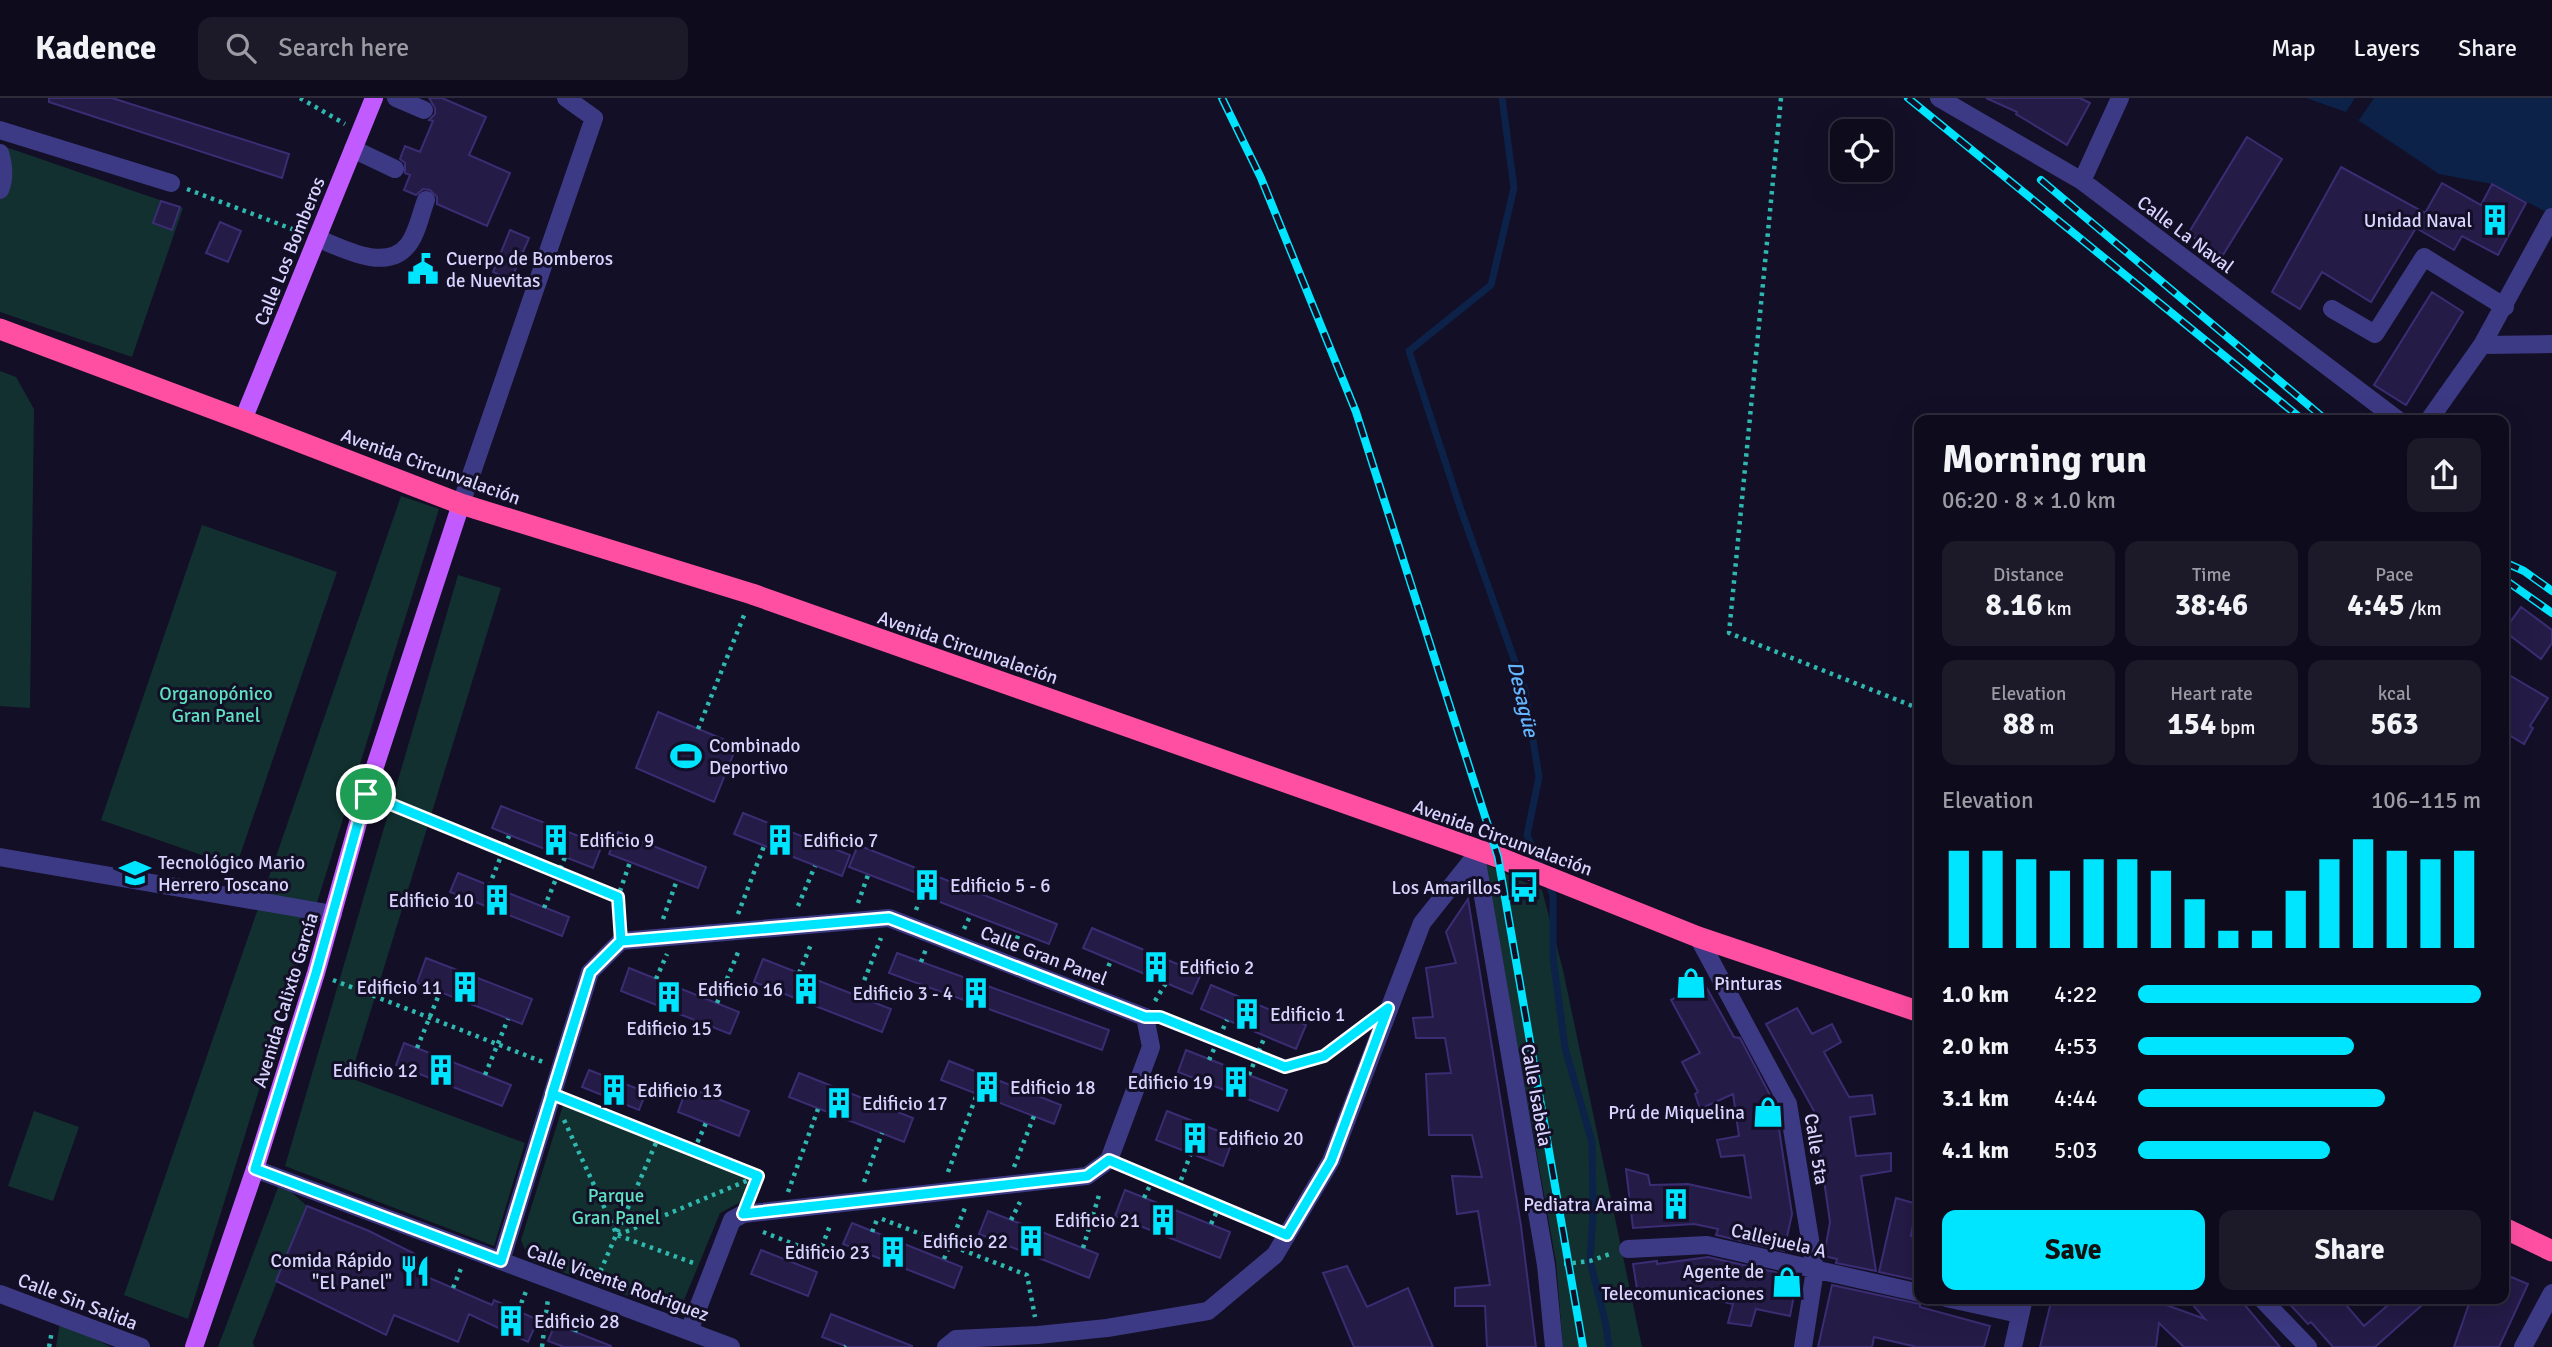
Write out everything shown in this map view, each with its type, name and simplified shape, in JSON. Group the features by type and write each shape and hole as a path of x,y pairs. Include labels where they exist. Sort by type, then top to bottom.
{"highway":[{"name":"Avenida Circunvalación","path":"0,329 461,504 752,594 1534,872 1698,937 1914,1010"},
{"path":"2509,1230 2552,1251"}],"main road":[{"name":"Calle Los Bomberos","path":"243,420 374,98"},
{"name":"Avenida Calixto García","path":"194,1347 255,1169 316,973 366,794 461,504"}],"street":[{"path":"396,98 424,110"},
{"path":"461,504 594,118 566,98"},
{"name":"Calle La Naval","path":"1938,98 2082,181 2391,415"},
{"path":"2082,181 2120,98"},
{"path":"0,130 171,183"},
{"path":"357,141 395,169"},
{"path":"0,153 4,164 0,191"},
{"path":"317,238 370,257 387,257 409,245 426,200"},
{"path":"2432,415 2505,307 2552,217"},
{"path":"2332,309 2375,334 2424,257 2505,307"},
{"path":"2486,338 2552,344"},
{"path":"946,1347 956,1339 1107,1328 1208,1311 1275,1255 1331,1161 1422,923 1476,852"},
{"name":"Calle Isabela","path":"1476,852 1546,1265 1555,1347"},
{"path":"0,857 333,914"},
{"name":"Calle Gran Panel","path":"621,941 889,918 1145,1017"},
{"name":"Calle 5ta","path":"1698,937 1788,1104 1815,1270 1803,1347"},
{"path":"501,1261 590,972 621,941"},
{"path":"689,1331 712,1270 737,1217 1087,1176 1109,1160 1151,1048 1145,1017"},
{"name":"Calle Vicente Rodriguez","path":"255,1169 731,1347"},
{"name":"Callejuela A","path":"1628,1249 1707,1245 1914,1292"},
{"path":"2523,1347 2552,1293"},
{"name":"Calle Sin Salida","path":"0,1294 141,1347"},
{"path":"2002,1304 2021,1306 2013,1347"},
{"path":"2267,1304 2308,1347"}],"path":[{"path":"300,98 357,141"},
{"path":"1781,98 1729,633 1914,707"},
{"path":"171,183 317,238"},
{"path":"698,729 752,594"},
{"path":"366,794 618,897"},
{"path":"489,886 509,836"},
{"path":"717,1003 764,846"},
{"path":"544,908 565,857"},
{"path":"621,941 618,897 630,862"},
{"path":"790,926 815,866"},
{"path":"852,921 868,875"},
{"path":"656,938 677,880"},
{"path":"858,996 889,918"},
{"path":"799,973 819,924"},
{"path":"316,973 560,1069"},
{"path":"417,1048 440,992"},
{"path":"1145,1017 1160,1017 1285,1067 1324,1056 1388,1008"},
{"path":"485,1075 508,1019"},
{"path":"1209,1060 1227,1020"},
{"path":"1249,1075 1265,1036"},
{"path":"552,1094 758,1176"},
{"path":"552,1094 617,1235 712,1270"},
{"path":"940,1192 977,1094"},
{"path":"607,1115 612,1100"},
{"path":"781,1210 818,1108"},
{"path":"1008,1184 1034,1116"},
{"path":"694,1150 706,1123"},
{"path":"858,1201 882,1133"},
{"path":"591,1294 659,1136"},
{"path":"1178,1188 1191,1153"},
{"path":"1083,1248 1109,1160 1287,1235"},
{"path":"617,1235 758,1176"},
{"path":"758,1176 737,1217 818,1254 839,1203 1027,1275 1038,1335"},
{"path":"1144,1198 1153,1178"},
{"path":"944,1259 973,1189"},
{"path":"1211,1224 1220,1205"},
{"path":"1546,1265 1590,1261 1628,1249"},
{"path":"542,1347 551,1279"}],"green space":[{"path":"0,145 183,208 132,357 0,312"},
{"path":"0,371 16,377 34,409 30,708 0,706"},
{"path":"401,496 439,509 188,1319 124,1295"},
{"name":"Organopónico Gran Panel","path":"202,525 337,572 236,867 101,820"},
{"path":"458,575 501,588 350,1078 525,1143 494,1246 285,1166"},
{"path":"1485,864 1542,890 1563,970 1642,1347 1563,1347 1556,1262"},
{"name":"Parque Gran Panel","path":"565,1099 758,1176 750,1197 720,1213 682,1305 670,1311 529,1260 521,1240"},
{"path":"34,1111 79,1127 53,1201 8,1186"},
{"path":"280,1182 307,1206 253,1342 254,1347 218,1347"},
{"path":"60,1322 111,1347 56,1347"}],"water":[{"path":"2306,98 2552,98 2552,215 2492,184 2439,174 2346,112"}],"pier":[{"path":"2355,98 2374,98 2359,120 2346,112"}],"building":[{"path":"49,98 112,98 289,154 282,178 49,102"},
{"path":"429,98 442,98 486,117 469,155 510,173 487,226 437,204 437,197 430,190 423,189 416,195 404,190 410,175 405,173 405,163 400,159 405,146 420,152 433,121 429,120 435,114 435,108"},
{"path":"1986,98 2080,98 2090,103 2067,145 2016,114 2017,112"},
{"path":"2247,137 2282,159 2223,255 2188,234"},
{"path":"2341,167 2425,213 2442,183 2481,205 2492,184 2526,203 2498,255 2462,236 2454,250 2416,228 2371,302 2322,272 2300,309 2272,292"},
{"path":"161,201 180,207 172,230 153,223"},
{"path":"220,222 241,231 228,262 206,253"},
{"path":"510,230 529,238 511,280 493,272"},
{"path":"417,262 432,268 425,286 409,280"},
{"path":"2432,292 2463,312 2406,405 2374,385"},
{"path":"2521,607 2552,630 2552,643 2541,659 2509,635 2509,624"},
{"path":"2509,675 2548,698 2530,726 2533,728 2524,744 2509,735"},
{"name":"Combinado Deportivo","path":"658,712 737,745 714,802 636,768"},
{"name":"Edificio 9","path":"501,806 602,845 593,868 492,828"},
{"name":"Edificio 7","path":"743,813 850,855 842,876 734,834"},
{"path":"618,832 706,867 698,888 609,854"},
{"name":"Edificio 5 - 6","path":"858,845 1057,924 1049,944 849,867"},
{"name":"Edificio 10","path":"458,873 569,917 562,936 450,892"},
{"path":"1468,899 1521,1226 1536,1347 1487,1347 1485,1306 1455,1306 1455,1288 1490,1285 1478,1211 1457,1214 1452,1176 1482,1177 1472,1135 1429,1135 1426,1074 1451,1073 1445,1038 1416,1038 1413,1018 1433,1017 1426,968 1456,963 1446,932"},
{"name":"Edificio 2","path":"1092,928 1201,974 1192,994 1083,948"},
{"name":"Edificio 3 - 4","path":"897,953 1109,1030 1102,1050 889,973"},
{"name":"Edificio 11","path":"426,958 532,999 522,1024 417,983"},
{"name":"Edificio 16","path":"763,959 891,1009 882,1032 754,982"},
{"name":"Edificio 15","path":"629,968 739,1012 730,1034 621,991"},
{"path":"1704,983 1734,1037 1740,1038 1771,1097 1776,1129 1779,1129 1792,1214 1784,1251 1716,1235 1718,1229 1694,1224 1633,1228 1626,1169 1648,1175 1650,1185 1688,1184 1751,1198 1744,1155 1721,1157 1717,1140 1739,1136 1733,1094 1700,1109 1695,1094 1698,1092 1682,1062 1700,1053 1671,1000"},
{"name":"Edificio 1","path":"1211,985 1306,1025 1296,1049 1201,1009"},
{"path":"1797,1008 1812,1034 1832,1024 1841,1042 1824,1052 1849,1097 1872,1095 1875,1114 1850,1117 1856,1156 1891,1153 1891,1171 1861,1176 1876,1271 1836,1263 1837,1259 1824,1256 1830,1222 1814,1111 1766,1024"},
{"name":"Edificio 12","path":"404,1043 511,1085 502,1106 396,1065"},
{"name":"Edificio 19","path":"1186,1050 1287,1090 1278,1111 1178,1072"},
{"name":"Edificio 18","path":"949,1061 1061,1105 1054,1124 941,1080"},
{"name":"Edificio 13","path":"589,1070 646,1092 639,1110 582,1087"},
{"name":"Edificio 17","path":"799,1073 913,1118 904,1142 789,1097"},
{"path":"687,1087 749,1111 739,1136 678,1112"},
{"name":"Edificio 20","path":"1167,1111 1234,1137 1223,1166 1156,1140"},
{"name":"Edificio 21","path":"1125,1190 1230,1232 1220,1258 1115,1216"},
{"path":"1896,1198 1914,1203 1911,1236 1914,1237 1914,1280 1879,1272"},
{"path":"307,1206 369,1231 417,1255 411,1270 492,1305 494,1300 538,1320 528,1342 469,1314 458,1342 394,1315 386,1335 276,1281"},
{"name":"Edificio 22","path":"988,1211 1098,1254 1089,1278 979,1234"},
{"name":"Edificio 23","path":"852,1223 962,1267 954,1288 843,1244"},
{"path":"761,1250 817,1272 808,1296 751,1274"},
{"path":"1708,1257 1779,1273 1779,1276 1797,1280 1790,1316 1756,1309 1751,1326 1728,1323 1733,1304 1697,1296 1639,1301 1633,1264 1657,1261 1657,1264"},
{"path":"1347,1266 1367,1307 1408,1288 1433,1347 1354,1347 1323,1273"},
{"path":"2509,1276 2528,1284 2499,1347 2454,1347 2469,1304 2509,1304"},
{"path":"1832,1285 1920,1304 1920,1307 1990,1326 1984,1347 1917,1347 1874,1337 1872,1347 1818,1347"},
{"path":"2051,1304 2164,1304 2205,1319 2192,1304 2244,1304 2280,1347 2184,1347 2159,1323 2156,1347 2040,1347"},
{"path":"2290,1304 2345,1304 2364,1326 2389,1304 2423,1304 2375,1347 2333,1347 2311,1322 2308,1324"},
{"path":"831,1314 912,1347 848,1347 822,1337"},
{"path":"555,1324 611,1347 564,1347 548,1341"}],"waterway":[{"name":"Desagüe","path":"1502,98 1514,188 1491,285 1409,351 1460,507 1525,690 1539,777 1527,835 1542,869"},
{"name":"Desagüe","path":"1548,883 1553,895 1553,957 1565,1048 1592,1142 1593,1215 1590,1261 1609,1347"}],"railway":[{"path":"1222,98 1261,178 1356,412 1498,857 1583,1347"},
{"path":"1908,98 2297,415"},
{"path":"2041,180 2320,415"},
{"path":"2509,564 2524,571 2552,591"},
{"path":"2509,583 2552,613"}],"place":[{"name":"Unidad Naval","path":"2495,220"},
{"name":"Cuerpo de Bomberos de Nuevitas","path":"423,269"},
{"name":"Combinado Deportivo","path":"686,756"},
{"name":"Edificio 9","path":"556,840"},
{"name":"Edificio 7","path":"780,840"},
{"name":"Tecnológico Mario Herrero Toscano","path":"135,873"},
{"name":"Edificio 5 - 6","path":"927,885"},
{"name":"Los Amarillos","path":"1524,887"},
{"name":"Edificio 10","path":"497,900"},
{"name":"Edificio 2","path":"1156,967"},
{"name":"Pinturas","path":"1691,983"},
{"name":"Edificio 11","path":"465,987"},
{"name":"Edificio 16","path":"806,989"},
{"name":"Edificio 3 - 4","path":"976,993"},
{"name":"Edificio 15","path":"669,997"},
{"name":"Edificio 1","path":"1247,1014"},
{"name":"Edificio 12","path":"441,1070"},
{"name":"Edificio 19","path":"1236,1082"},
{"name":"Edificio 18","path":"987,1087"},
{"name":"Edificio 13","path":"614,1090"},
{"name":"Edificio 17","path":"839,1103"},
{"name":"Prú de Miquelina","path":"1768,1112"},
{"name":"Edificio 20","path":"1195,1138"},
{"name":"Pediatra Araima","path":"1676,1204"},
{"name":"Edificio 21","path":"1163,1220"},
{"name":"Edificio 22","path":"1031,1241"},
{"name":"Edificio 23","path":"893,1252"},
{"name":"Comida Rápido \"El Panel\"","path":"415,1271"},
{"name":"Agente de Telecomunicaciones","path":"1787,1282"},
{"name":"Edificio 28","path":"511,1321"}],"route":[{"path":"366,794 316,973 255,1169 501,1261 552,1094 590,972 621,941 889,918 1145,1017 1160,1017 1285,1067 1324,1056 1388,1008 1331,1161 1287,1235 1109,1160 1087,1176 743,1214 758,1176 552,1094 560,1069 590,972 621,941 618,897 366,794"}]}
